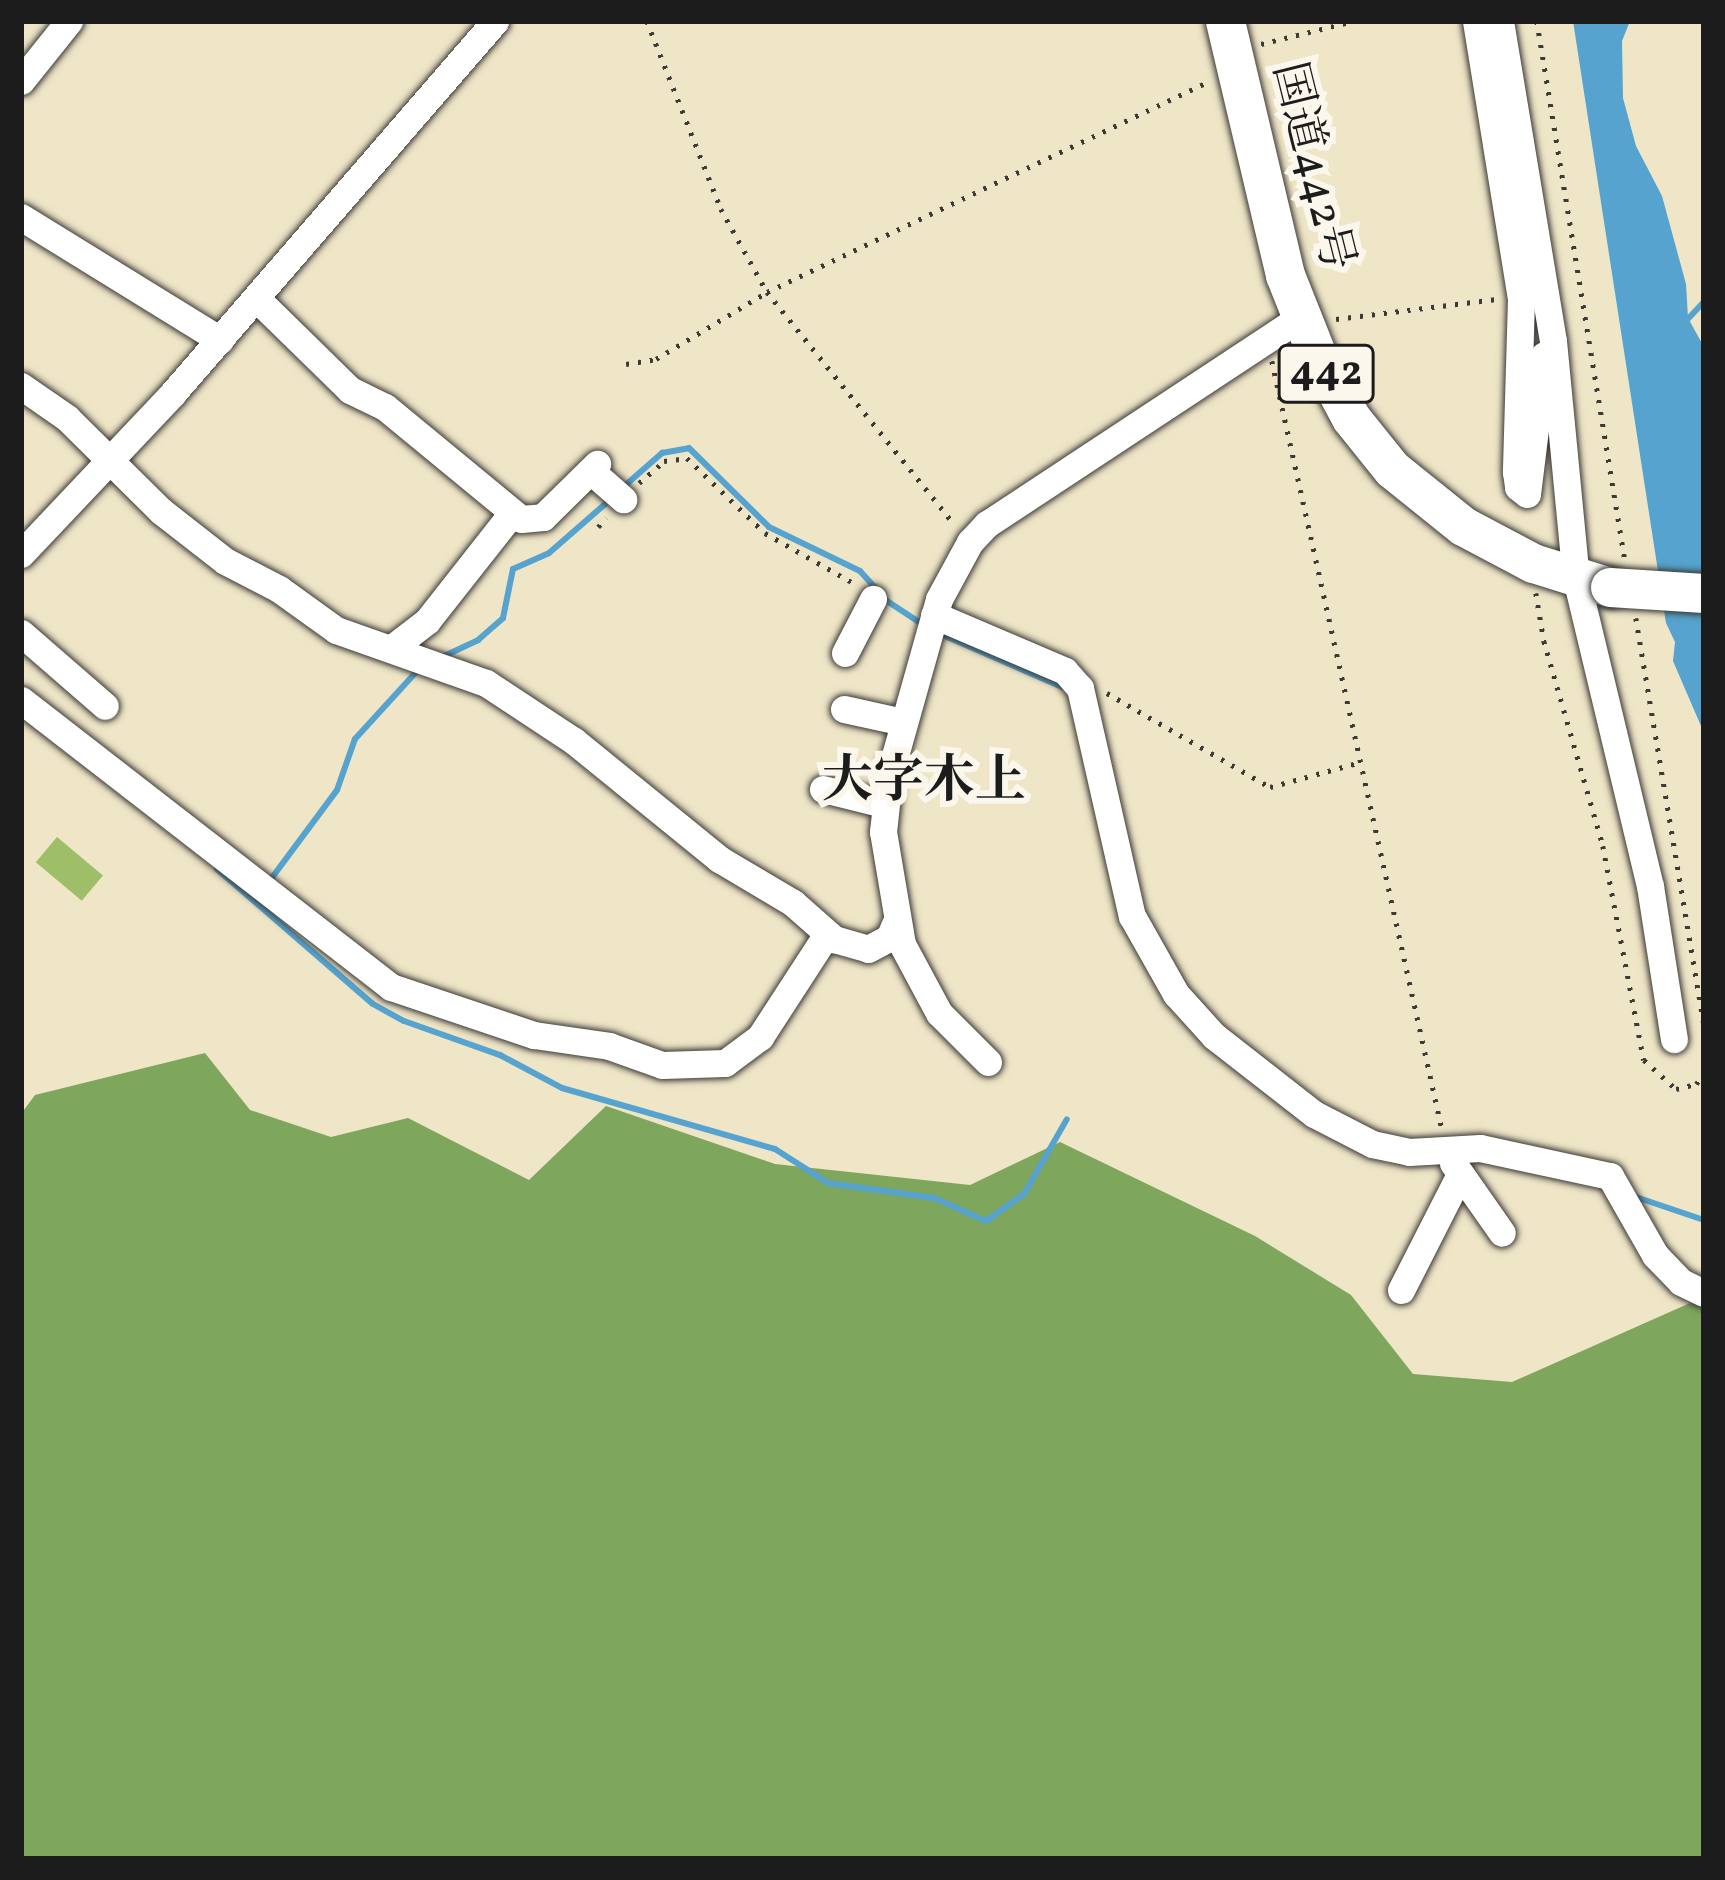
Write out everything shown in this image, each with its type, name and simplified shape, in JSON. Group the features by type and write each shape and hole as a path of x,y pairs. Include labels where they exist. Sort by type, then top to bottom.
{"highway":[{"name":"国道442号","path":"1225,21 1266,206 1298,322 1332,387 1392,469 1491,544 1611,584 1704,593"}],"street":[{"path":"21,81 69,21"},
{"path":"1476,21 1521,296 1516,472 1522,493 1529,490 1540,372 1553,341"},
{"path":"1500,21 1553,341 1611,584 1674,1039"},
{"path":"21,554 220,340 490,22"},
{"path":"21,218 220,340"},
{"path":"256,298 350,390 385,407 512,514 529,521 543,517 594,467 622,499"},
{"path":"988,1062 938,1013 895,924 884,804 934,615 970,542 987,524 1298,322"},
{"path":"21,386 68,418 160,512 225,561 279,589 336,629 476,678 554,726 719,859 793,903 827,934 862,950 887,940 895,924"},
{"path":"392,648 427,621 512,514"},
{"path":"845,653 873,598"},
{"path":"934,615 1065,671 1086,707 1132,916 1176,994 1214,1036 1314,1114 1390,1149 1480,1148 1610,1176 1655,1255 1681,1282 1704,1293"},
{"path":"24,642 105,706"},
{"path":"21,700 391,987 534,1036 609,1046 662,1065 724,1064 760,1037 827,934"},
{"path":"844,709 903,722"},
{"path":"823,789 884,804"},
{"path":"1446,1150 1459,1176 1502,1233"},
{"path":"1401,1290 1459,1176"}],"path":[{"path":"646,21 721,209 767,292 970,542"},
{"path":"1266,64 1261,42 1354,21"},
{"path":"1537,21 1611,584 1704,1024"},
{"path":"626,364 656,359 767,292 1214,78"},
{"path":"1446,1150 1361,762 1298,322 1521,296"},
{"path":"598,527 656,466 687,458 766,533 844,574 873,598"},
{"path":"1535,591 1544,641 1603,846 1644,1060 1676,1089 1696,1084 1704,1074"},
{"path":"1065,671 1258,783 1282,785 1361,762"}],"green space":[{"path":"57,837 103,876 82,901 36,862"},
{"path":"205,1053 250,1110 331,1137 408,1118 529,1180 606,1106 775,1164 970,1185 1060,1142 1255,1236 1351,1295 1413,1374 1512,1382 1690,1303 1704,1306 1704,1859 21,1859 21,1114 35,1095"}],"water":[{"path":"1573,21 1630,21 1622,41 1623,98 1636,146 1662,196 1686,284 1688,318 1704,347 1704,733 1673,661 1675,642 1666,623"}],"waterway":[{"path":"1686,321 1704,302"},
{"path":"621,489 662,453 689,448 769,527 860,571 887,601 925,626"},
{"path":"444,656 478,640 503,618 513,569 549,553 612,498"},
{"path":"936,632 1062,687"},
{"path":"268,883 337,790 355,739 417,671"},
{"path":"217,869 373,1004 404,1021 500,1055 562,1088 775,1149 828,1183 934,1198 986,1221 1024,1194 1067,1119"},
{"path":"1630,1195 1704,1220"}],"district":[{"name":"大字木上","path":"924,783"}]}
